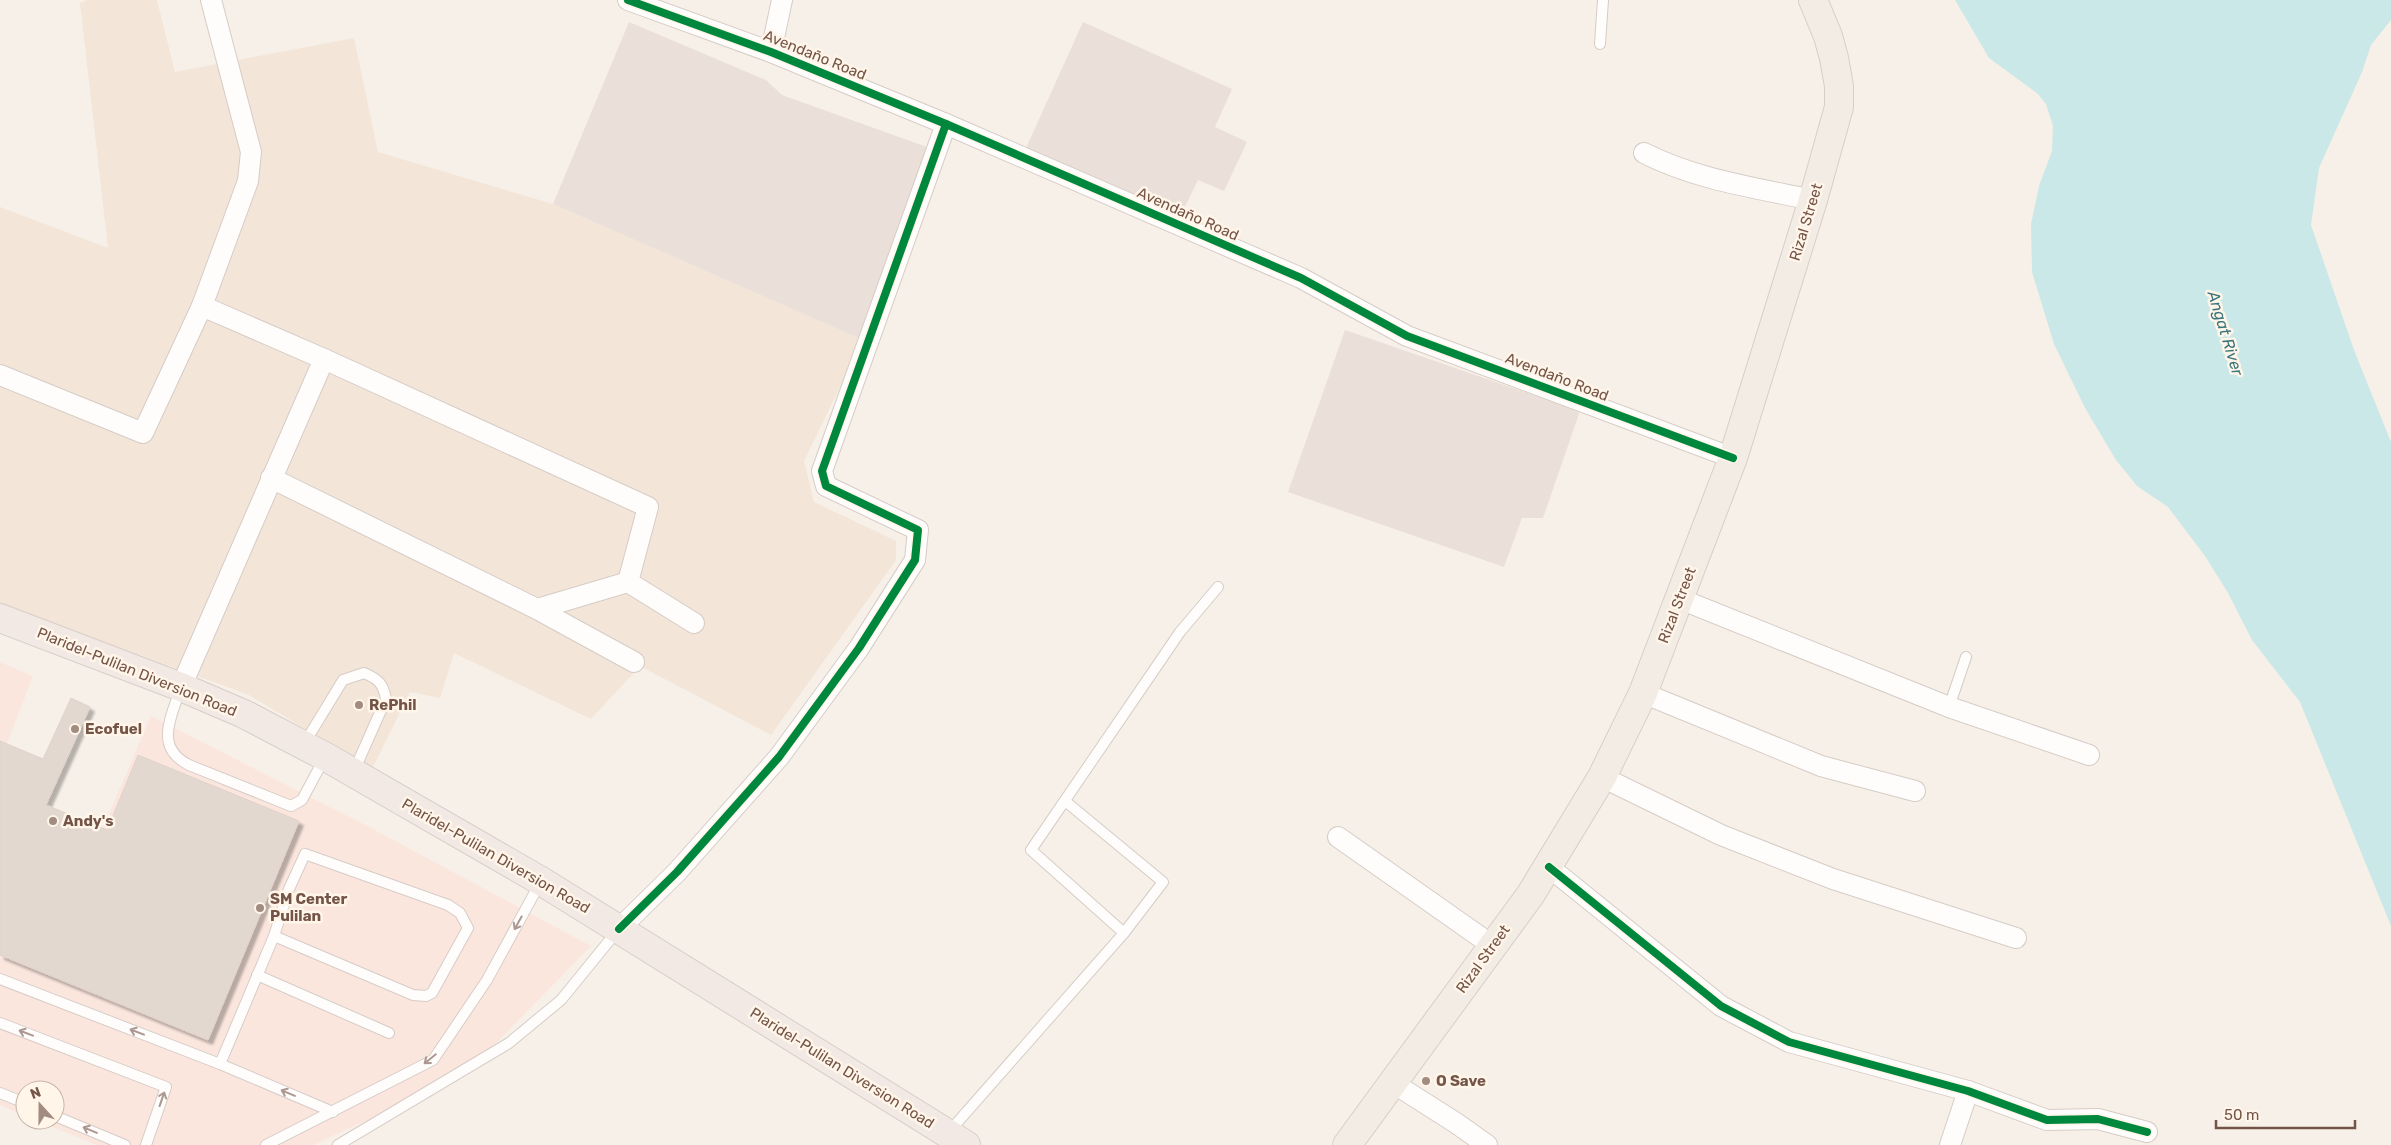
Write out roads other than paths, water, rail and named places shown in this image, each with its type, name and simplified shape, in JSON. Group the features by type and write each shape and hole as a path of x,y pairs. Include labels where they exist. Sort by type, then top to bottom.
{"highway":[{"name":"Plaridel-Pulilan Diversion Road","path":"0,618 181,687 244,714 315,751 541,881 957,1140"}],"main road":[{"name":"Rizal Street","path":"1347,1145 1549,867 1602,777 1643,693 1734,458 1813,200 1839,107 1839,86 1828,36 1813,0"}],"street":[{"path":"0,375 143,433 202,306 248,181 251,152 211,0"},
{"name":"Avendaño Road","path":"628,0 771,52 946,124 1301,278 1407,336 1734,458"},
{"path":"771,52 782,0"},
{"path":"619,929 677,872 778,758 859,648 915,560 918,530 826,486 822,471 910,220 946,124"},
{"path":"1644,153 1668,166 1694,174 1813,200"},
{"path":"202,306 324,359 648,507 628,582"},
{"path":"181,687 324,359"},
{"path":"271,478 537,609 634,662"},
{"path":"537,609 628,582 694,623"},
{"path":"1680,599 1950,707 2089,755"},
{"path":"1643,693 1821,766 1915,791"},
{"path":"1602,777 1721,835 1833,879 2016,938"},
{"path":"1338,837 1493,946"},
{"path":"1549,867 1721,1006 1753,1025 1789,1042 1968,1091 2047,1120 2098,1119 2147,1132"},
{"path":"1393,1083 1456,1122 1487,1145"},
{"path":"1950,1145 1968,1091"}],"lane":[{"path":"1600,44 1603,0"},
{"path":"1124,933 1031,850 1180,632 1218,587"},
{"path":"1950,707 1966,657"},
{"path":"181,687 167,733 170,750 184,762 291,806 302,800 315,751 343,680 364,673 378,679 383,686 386,699 354,773"},
{"path":"957,1140 1163,882 1065,801"},
{"path":"220,1064 274,936 290,889 305,854 448,905 460,912 468,928 432,993 426,996 413,995 274,936"},
{"path":"266,1145 432,1060 487,980 541,881"},
{"path":"338,1145 509,1043 561,1000 619,929"},
{"path":"257,975 389,1033"},
{"path":"0,979 220,1064 333,1112"},
{"path":"0,1022 166,1086 146,1145"},
{"path":"0,1093 15,1099"},
{"path":"65,1120 126,1145"}],"water":[{"name":"Angat River","path":"1955,0 2391,0 2391,20 2371,45 2362,72 2319,168 2311,225 2354,350 2391,442 2391,926 2300,702 2252,640 2228,593 2205,556 2168,507 2137,486 2116,460 2085,408 2054,344 2032,272 2031,224 2039,186 2052,151 2053,126 2046,104 2038,94 1989,58"}],"place":[{"name":"RePhil","path":"359,705"},
{"name":"Ecofuel","path":"75,729"},
{"name":"Andy's","path":"53,821"},
{"name":"SM Center Pulilan","path":"260,908"},
{"name":"O Save","path":"1426,1081"}]}
